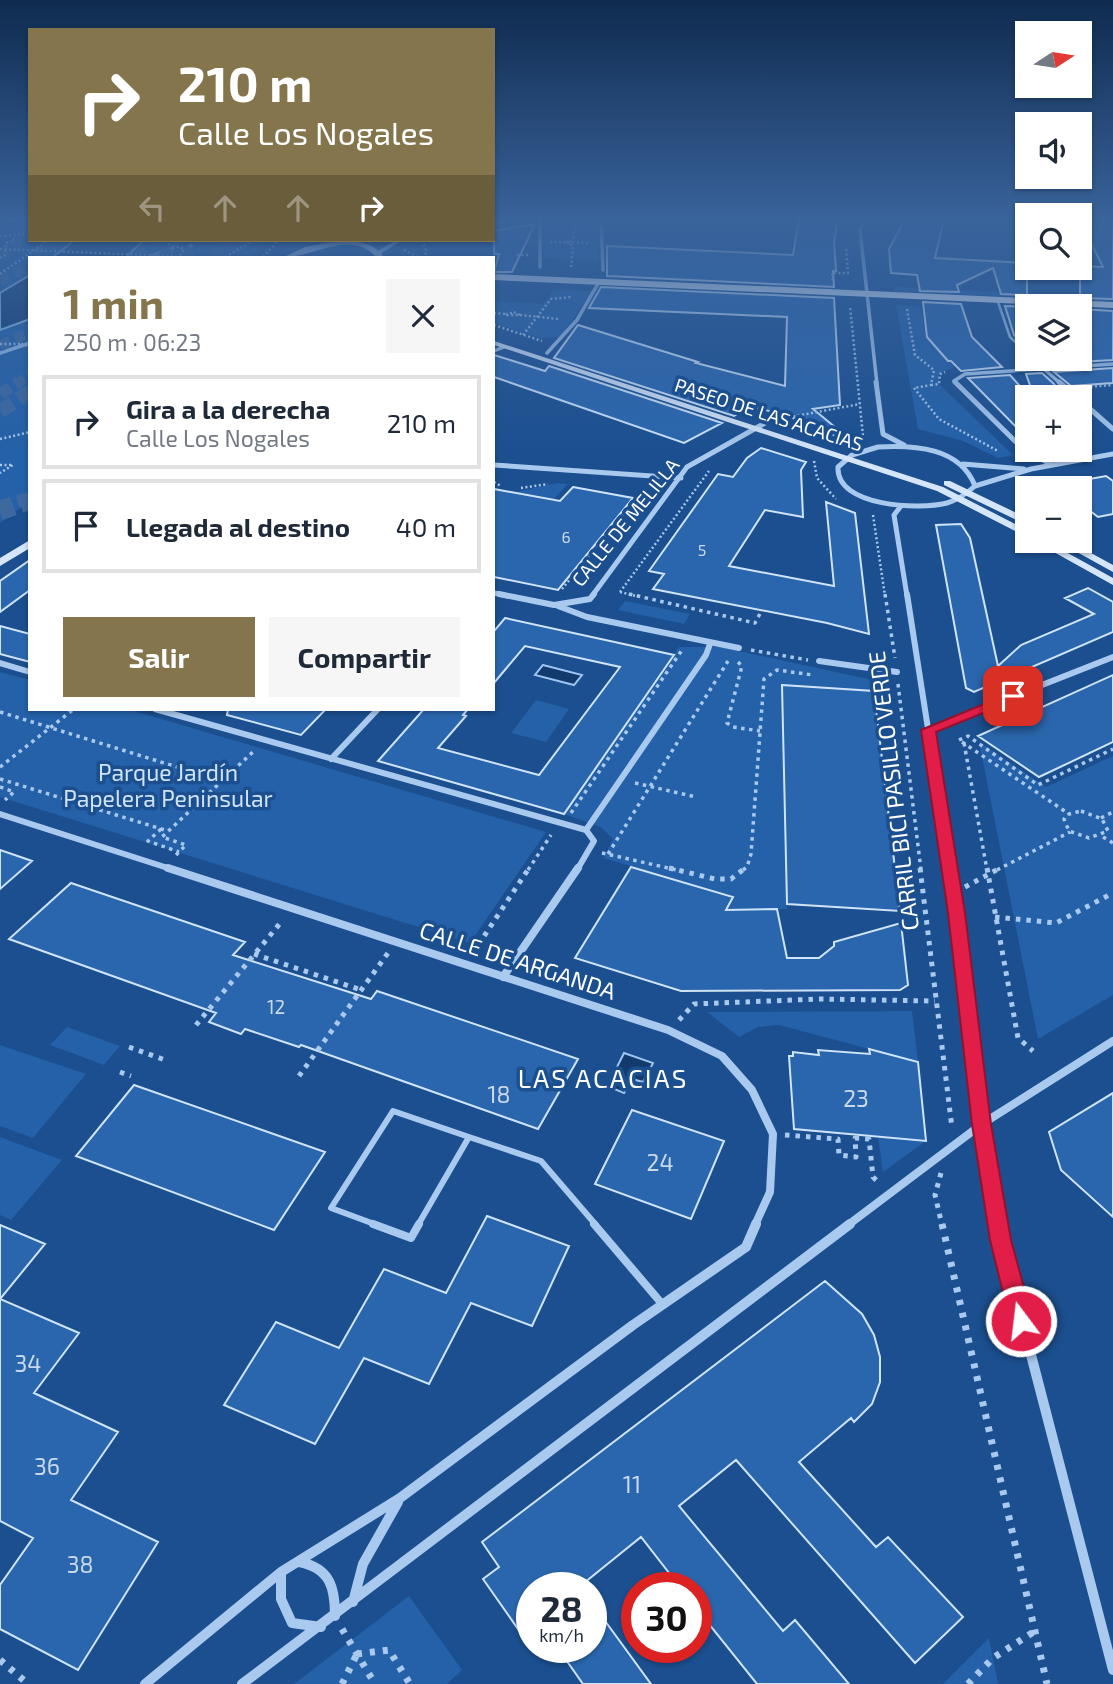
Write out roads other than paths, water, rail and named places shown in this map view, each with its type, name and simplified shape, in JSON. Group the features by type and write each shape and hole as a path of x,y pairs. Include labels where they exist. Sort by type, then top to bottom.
{"main road":[{"path":"966,298 1113,305"},
{"name":"PASEO DE LAS ACACIAS","path":"495,336 973,489 1015,515"},
{"name":"PASEO DE LAS ACACIAS","path":"495,344 940,489 1015,528"},
{"path":"0,564 28,544"},
{"path":"1061,553 1113,582"},
{"path":"1084,553 1113,569"}],"street":[{"path":"547,353 560,342 591,298"},
{"path":"867,298 883,433 907,447"},
{"path":"495,351 504,347"},
{"path":"1092,366 1113,364"},
{"path":"1015,371 965,374 954,381 1025,451 1053,465"},
{"path":"1046,371 1063,385"},
{"path":"1092,410 1113,429"},
{"name":"CALLE DE MELILLA","path":"554,605 590,599 687,467 765,423"},
{"path":"1031,469 963,464 938,453 889,446 857,452 846,457 838,467 839,478 850,489 869,499 901,506 934,506 961,499 973,489 1031,469 1113,454"},
{"path":"963,464 972,472 973,489"},
{"path":"495,465 681,478"},
{"path":"901,506 894,515 954,894 982,1124 1000,1240 1113,1670"},
{"name":"CALLE DE MELILLA","path":"495,593 554,605 587,617 739,648"},
{"path":"586,830 706,655 709,644"},
{"path":"928,730 1113,657"},
{"path":"819,662 897,672"},
{"path":"0,663 28,671"},
{"path":"162,711 586,830 594,841 590,851 503,977"},
{"path":"331,759 376,711"},
{"name":"CALLE DE ARGANDA","path":"0,814 668,1030 722,1056 752,1090 774,1134 771,1192 746,1247 633,1325 400,1498 281,1572 145,1684"},
{"path":"242,1684 321,1627 982,1124 1113,1041"},
{"name":"CALLE DE ARGANDA","path":"353,1602 363,1564 400,1498"},
{"path":"298,1562 313,1563 328,1574 336,1596 335,1616"},
{"path":"281,1572 279,1599 283,1612 292,1623 321,1627"}],"lane":[{"path":"997,299 1010,337 1015,342"},
{"path":"469,1137 411,1238 331,1208 393,1111 541,1161 663,1305"}],"waterway":[{"path":"0,353 28,344"}],"tunnel":[{"path":"0,346 28,333"},
{"path":"16,384 28,376"},
{"path":"0,394 19,382"},
{"path":"0,411 28,393"},
{"path":"0,506 28,499"},
{"path":"0,513 28,503"}],"district":[{"name":"LAS ACACIAS","path":"603,1077"}],"park label":[{"name":"Parque Jardín Papelera Peninsular","path":"168,785"}]}
